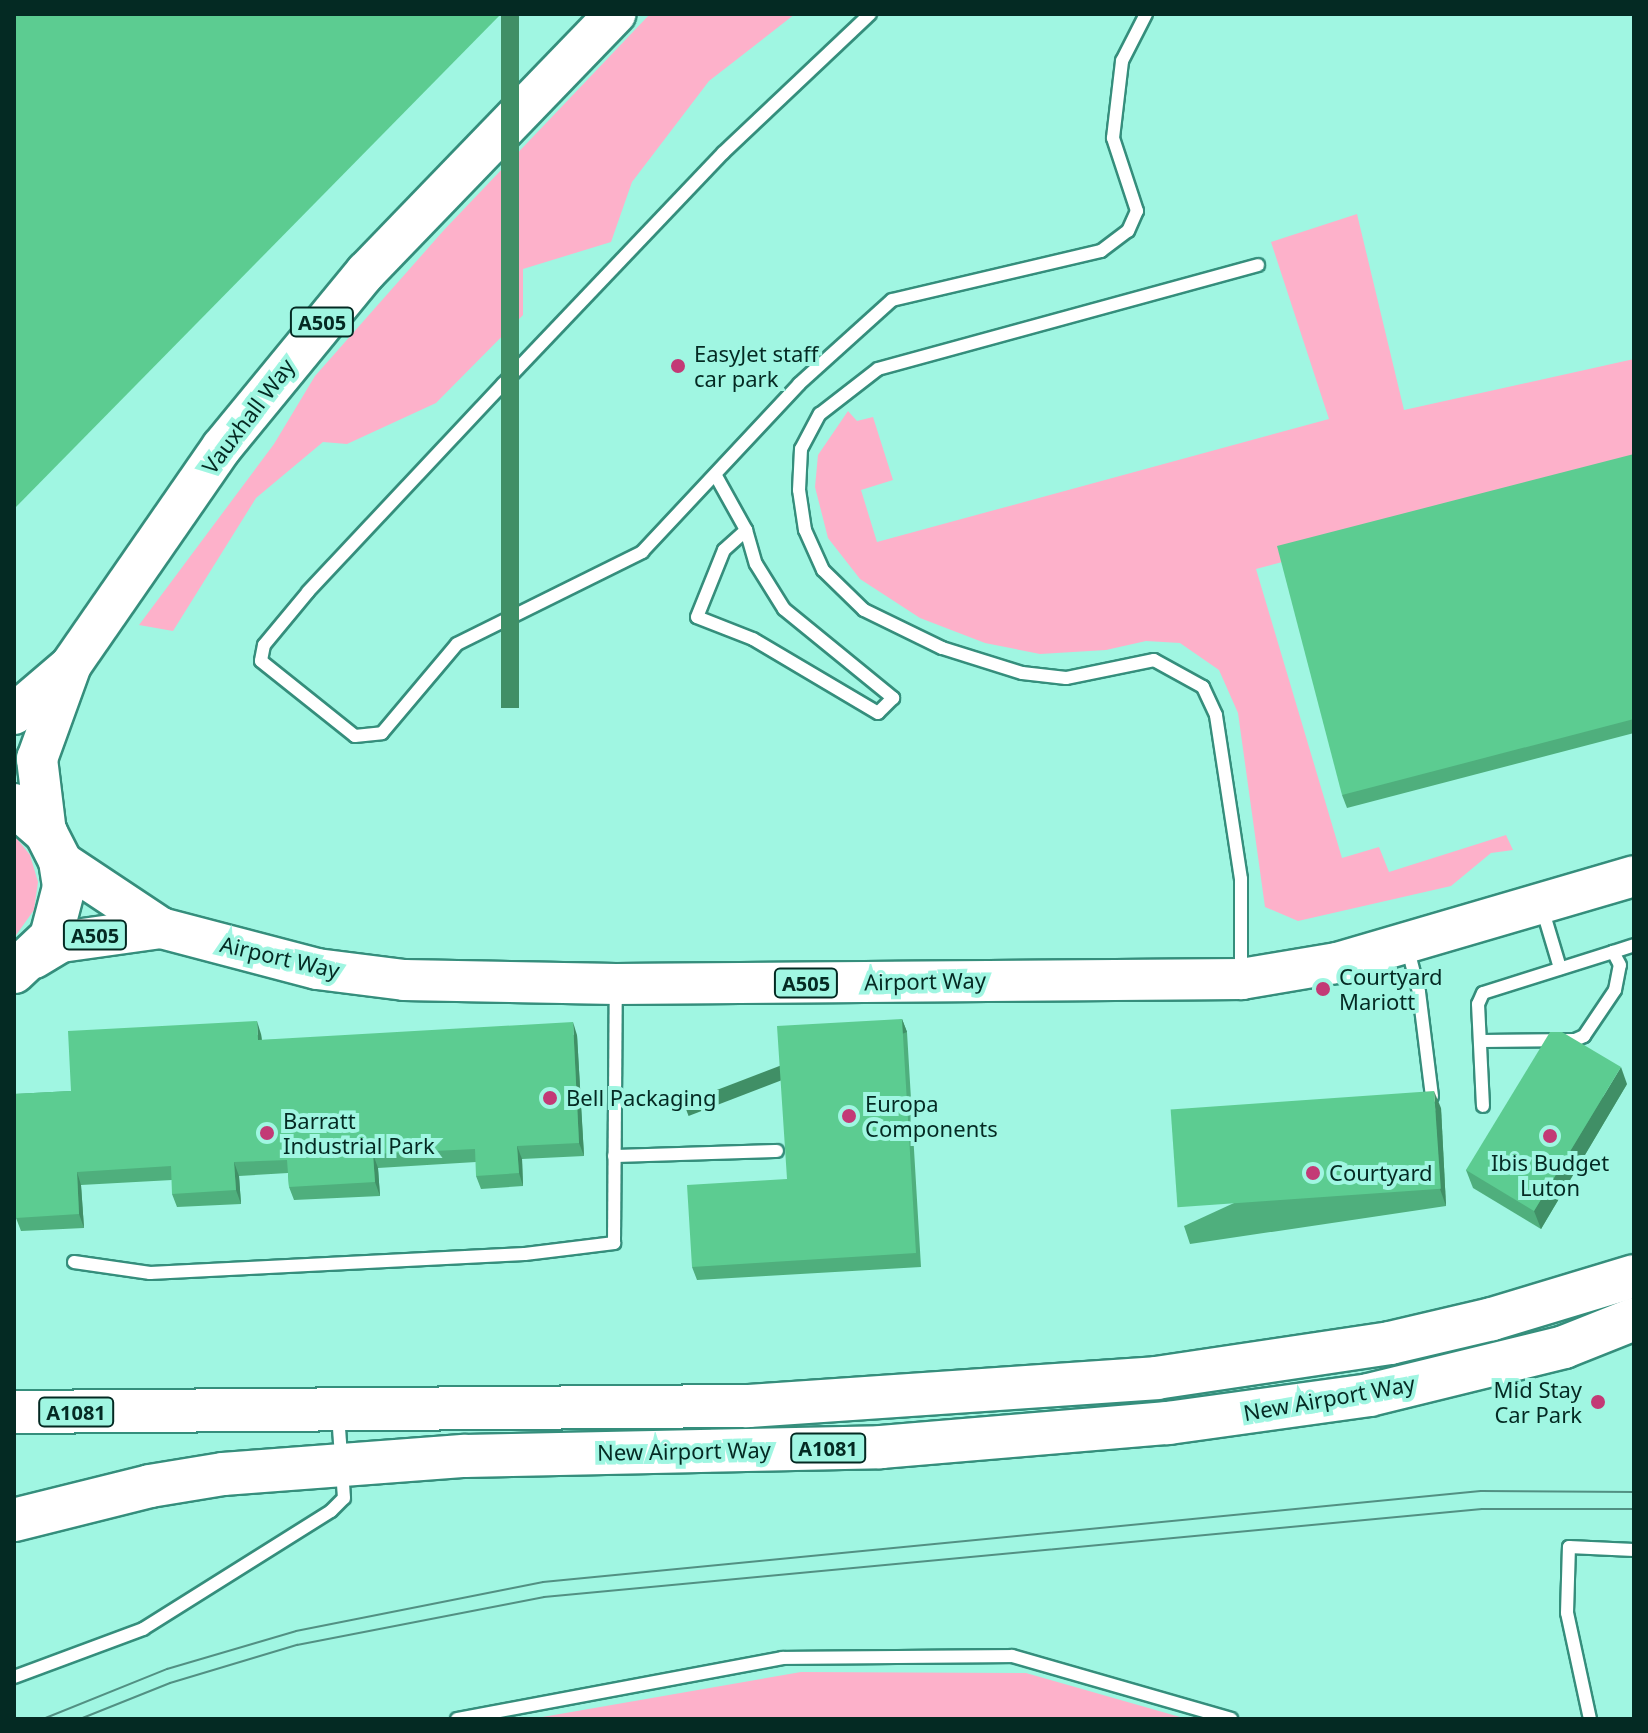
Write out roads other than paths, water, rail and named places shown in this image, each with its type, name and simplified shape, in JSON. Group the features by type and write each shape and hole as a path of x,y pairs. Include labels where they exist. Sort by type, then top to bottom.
{"highway":[{"path":"14,805 53,847 60,913 24,965"},
{"name":"New Airport Way","path":"14,1412 748,1406 1156,1378 1390,1343 1492,1319 1634,1276"},
{"name":"New Airport Way","path":"14,1520 165,1483 465,1456 881,1447 1168,1423 1369,1395 1564,1347 1634,1319"}],"main road":[{"name":"Vauxhall Way","path":"14,714 71,665 222,447 303,344 615,14"},
{"name":"Vauxhall Way","path":"53,847 37,759 71,665"},
{"name":"Airport Way","path":"53,847 161,928 317,969 404,980 616,984 1242,979 1337,963 1634,876"},
{"name":"Airport Way","path":"24,965 61,942 161,928"}],"lane":[{"path":"870,14 723,153 503,384 308,592 264,645 261,661 355,736 382,733 457,644 624,564 716,476 845,338 892,300 1101,251 1128,231 1137,211 1113,138 1122,61 1146,14"},
{"path":"1242,979 1241,879 1216,715 1203,687 1154,660 1066,678 1022,673 916,636 864,610 823,570 805,530 799,490 801,449 820,414 878,369 1258,265"},
{"path":"716,476 746,530 756,564 784,609 893,698 878,713 753,639 697,617 724,550 746,530"},
{"path":"1541,905 1560,968"},
{"path":"1406,943 1419,992 1432,1096"},
{"path":"1483,1106 1478,1004 1483,993 1634,945"},
{"path":"1482,1041 1575,1040 1584,1036 1615,990 1620,965 1613,952"},
{"path":"74,1262 150,1273 525,1254 614,1243 616,984"},
{"path":"614,1156 777,1151"},
{"path":"14,1677 143,1629 331,1511 344,1498 337,1408"},
{"path":"1590,1719 1567,1613 1569,1547 1634,1550"},
{"path":"457,1719 782,1658 1012,1656 1231,1719"}],"tram line":[{"path":"43,1719 167,1669 296,1631 543,1582 1481,1491 1634,1492"},
{"path":"80,1719 170,1683 297,1645 544,1597 1482,1509 1634,1509"}],"place":[{"name":"EasyJet staff car park","path":"678,366"},
{"name":"Courtyard Mariott","path":"1323,989"},
{"name":"Bell Packaging","path":"550,1098"},
{"name":"Europa Components","path":"849,1116"},
{"name":"Barratt Industrial Park","path":"267,1133"},
{"name":"Ibis Budget Luton","path":"1550,1136"},
{"name":"Courtyard","path":"1313,1173"},
{"name":"Mid Stay Car Park","path":"1598,1402"}]}
